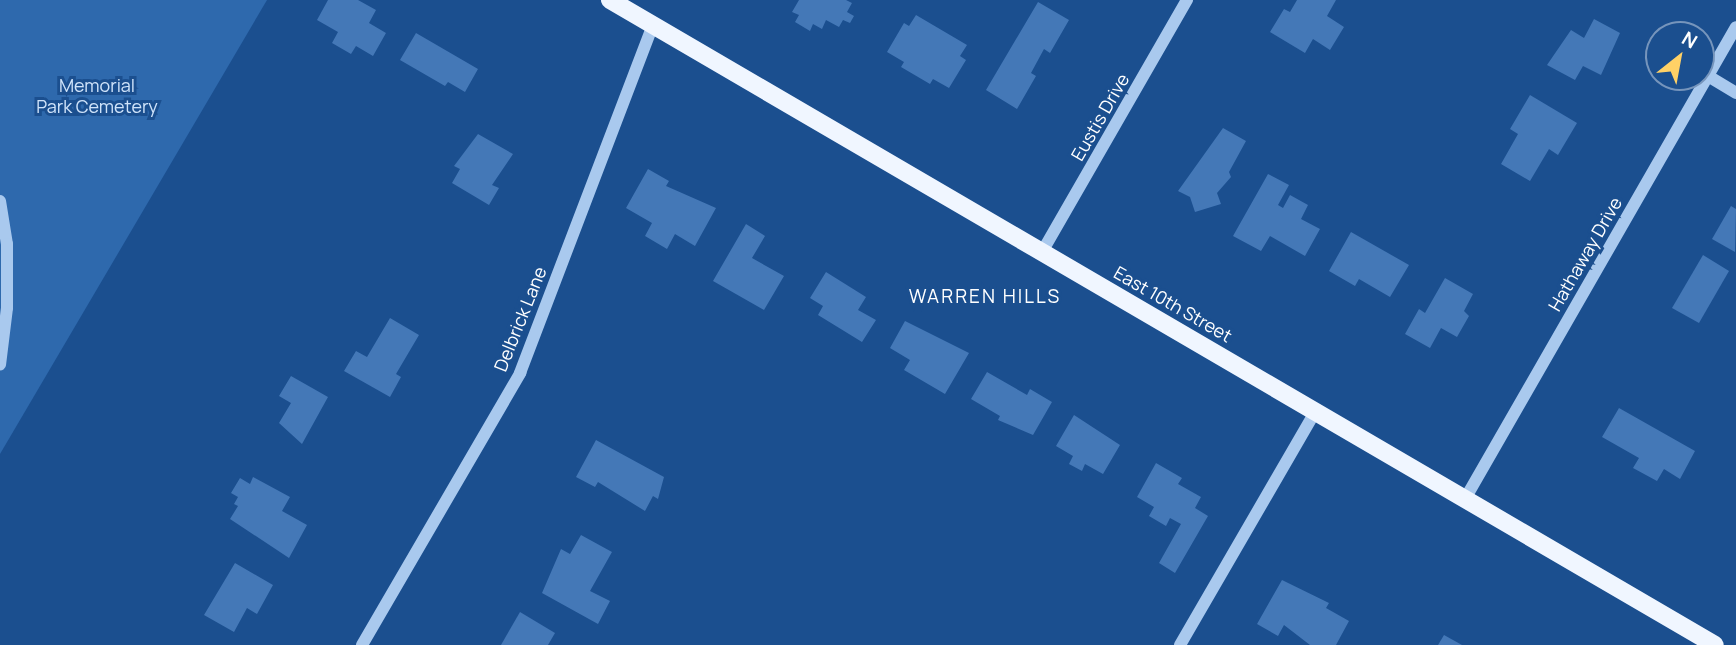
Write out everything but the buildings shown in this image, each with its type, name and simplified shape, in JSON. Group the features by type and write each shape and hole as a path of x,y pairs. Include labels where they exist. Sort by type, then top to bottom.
{"main road":[{"name":"East 10th Street","path":"610,0 629,5 653,25 1716,645"}],"street":[{"name":"Eustis Drive","path":"1042,252 1187,0"},
{"name":"Delbrick Lane","path":"362,645 520,373 653,25"},
{"name":"Hathaway Drive","path":"1715,64 1736,27"},
{"path":"1715,80 1736,93"},
{"name":"Hathaway Drive","path":"1465,499 1699,91"},
{"path":"0,201 7,295 0,365"},
{"path":"1180,645 1315,412"}],"green space":[{"name":"Memorial Park Cemetery","path":"0,0 267,0 0,454"}],"district":[{"name":"WARREN HILLS","path":"985,297"}]}
